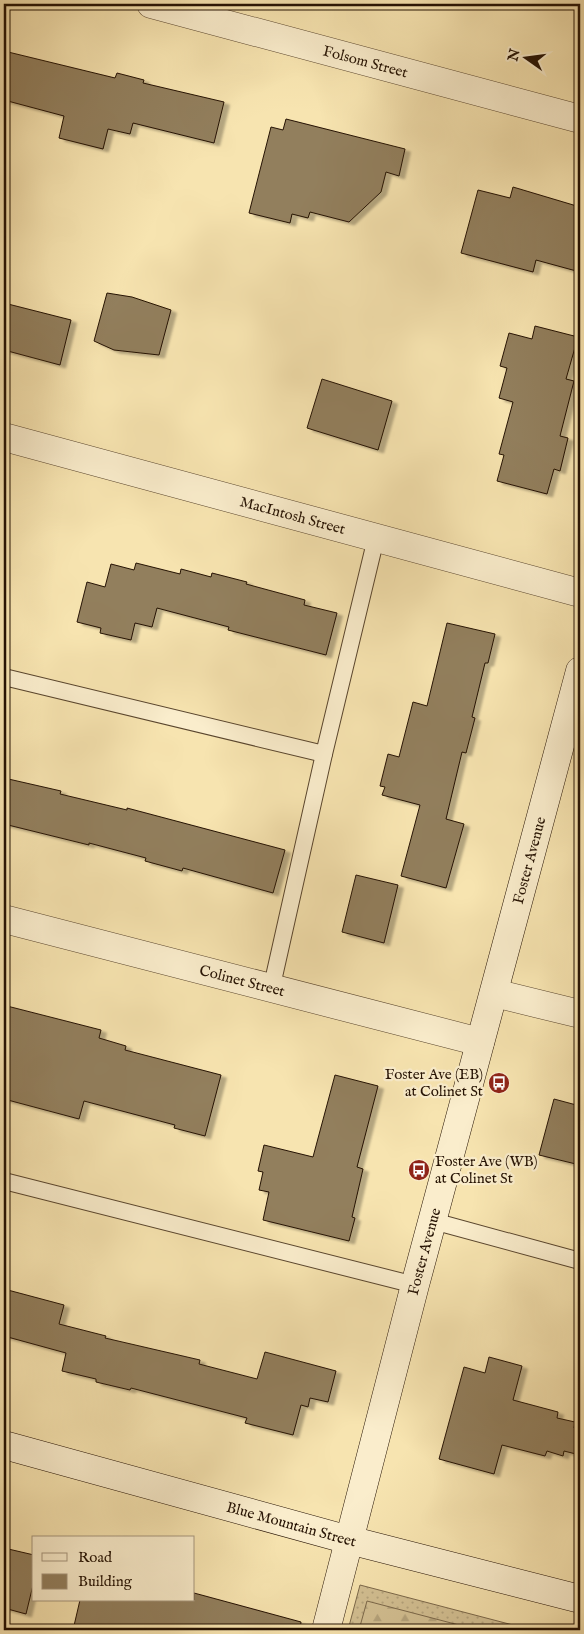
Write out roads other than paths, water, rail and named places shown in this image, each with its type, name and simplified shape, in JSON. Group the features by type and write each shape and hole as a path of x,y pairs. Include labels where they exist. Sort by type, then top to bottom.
{"street":[{"name":"Folsom Street","path":"151,4 580,119"},
{"name":"MacIntosh Street","path":"4,437 580,593"},
{"name":"Foster Avenue","path":"326,1630 415,1285 580,670"},
{"name":"Colinet Street","path":"4,919 271,990 480,1042"},
{"path":"494,993 580,1014"},
{"name":"Blue Mountain Street","path":"4,1444 349,1540 580,1599"}],"lane":[{"path":"271,990 324,754 376,538"},
{"path":"4,677 324,754"},
{"path":"4,1181 415,1285"},
{"path":"433,1221 580,1261"}],"place":[{"name":"Foster Ave (EB) at Colinet St","path":"499,1083"},
{"name":"Foster Ave (WB) at Colinet St","path":"419,1170"}]}
